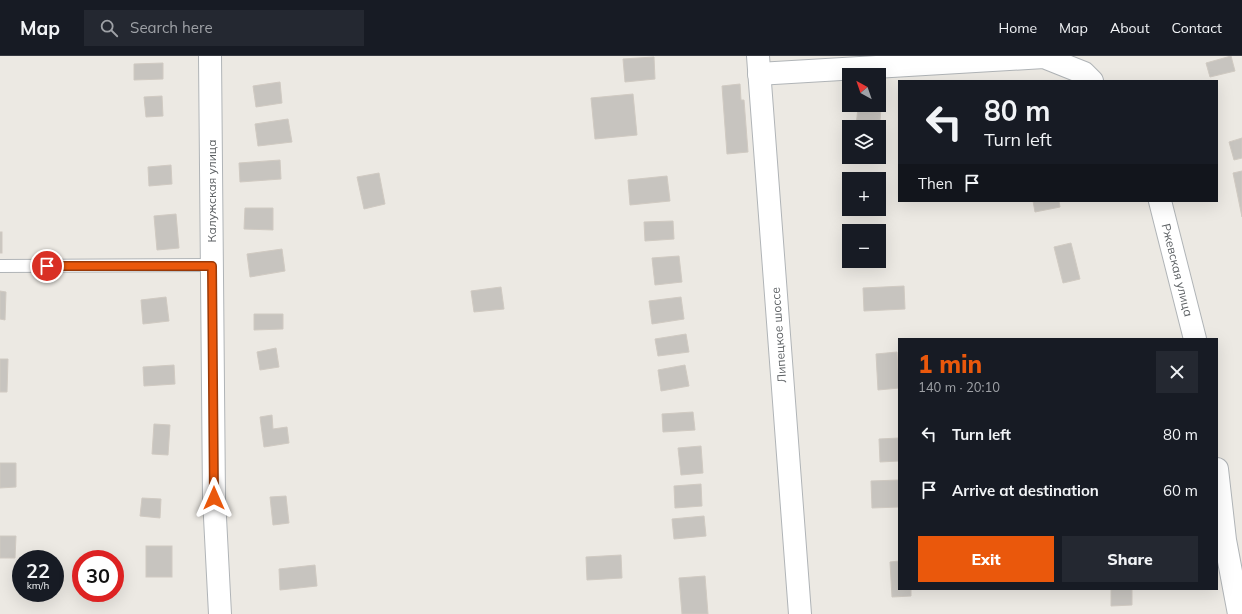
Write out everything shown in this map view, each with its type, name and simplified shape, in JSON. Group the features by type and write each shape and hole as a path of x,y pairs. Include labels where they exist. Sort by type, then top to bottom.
{"street":[{"name":"Калужская улица","path":"210,56 214,498 220,614"},
{"path":"759,65 1044,57 1084,73 1091,80"},
{"name":"Липецкое шоссе","path":"759,65 800,614"},
{"name":"Ржевская улица","path":"1160,202 1195,338"},
{"path":"1218,477 1225,540 1239,614"}],"lane":[{"path":"0,266 212,266"}],"building":[{"path":"1231,56 1235,71 1210,77 1206,63"},
{"path":"654,57 655,79 625,82 623,59"},
{"path":"163,63 163,79 134,80 134,64"},
{"path":"280,82 282,103 256,107 253,86"},
{"path":"740,84 741,100 744,100 748,152 727,154 722,86"},
{"path":"633,94 637,135 595,139 591,98"},
{"path":"162,96 163,116 146,117 144,97"},
{"path":"858,112 881,112 880,120 857,120"},
{"path":"288,119 292,142 258,146 255,124"},
{"path":"1242,138 1242,158 1234,160 1229,142"},
{"path":"280,160 281,179 240,182 239,163"},
{"path":"171,165 172,184 149,186 148,167"},
{"path":"1242,171 1242,217 1233,173"},
{"path":"379,173 385,204 364,209 357,177"},
{"path":"667,176 670,201 630,205 628,180"},
{"path":"1033,202 1059,202 1060,207 1035,212"},
{"path":"245,208 273,208 273,230 244,229"},
{"path":"176,214 179,248 157,250 154,216"},
{"path":"673,221 674,239 645,241 644,222"},
{"path":"0,232 2,232 2,253 0,253"},
{"path":"1071,243 1080,279 1063,283 1054,247"},
{"path":"282,249 285,271 250,277 247,254"},
{"path":"679,256 682,282 655,285 652,258"},
{"path":"904,286 905,309 864,311 863,288"},
{"path":"501,287 504,309 474,312 471,291"},
{"path":"0,291 6,292 5,320 0,319"},
{"path":"166,297 169,321 143,324 141,300"},
{"path":"681,297 684,319 652,324 649,301"},
{"path":"254,314 283,314 283,329 254,330"},
{"path":"686,334 689,352 658,356 655,339"},
{"path":"276,348 279,367 260,370 257,352"},
{"path":"897,352 898,388 878,390 876,354"},
{"path":"0,359 8,359 7,392 0,392"},
{"path":"174,365 175,384 144,386 143,367"},
{"path":"685,365 689,386 661,391 658,370"},
{"path":"693,412 695,430 663,432 662,414"},
{"path":"272,415 273,429 287,427 289,443 264,447 260,417"},
{"path":"154,424 170,425 168,455 152,454"},
{"path":"898,438 898,461 880,462 879,439"},
{"path":"701,446 703,473 681,475 678,448"},
{"path":"0,463 16,463 16,487 0,488"},
{"path":"898,480 898,507 872,508 871,481"},
{"path":"701,484 702,506 675,508 674,486"},
{"path":"286,496 289,523 273,525 270,497"},
{"path":"142,498 161,499 160,518 140,516"},
{"path":"704,516 706,536 674,539 672,519"},
{"path":"0,536 16,536 15,550 12,550 12,558 0,558"},
{"path":"146,546 172,546 172,577 146,577"},
{"path":"621,555 622,578 587,580 586,557"},
{"path":"898,561 898,590 911,590 911,596 892,597 890,562"},
{"path":"315,565 317,586 280,590 279,569"},
{"path":"705,576 708,614 682,614 679,578"},
{"path":"1111,590 1132,590 1132,605 1111,606"}],"route":[{"path":"47,266 212,266 214,498"}]}
